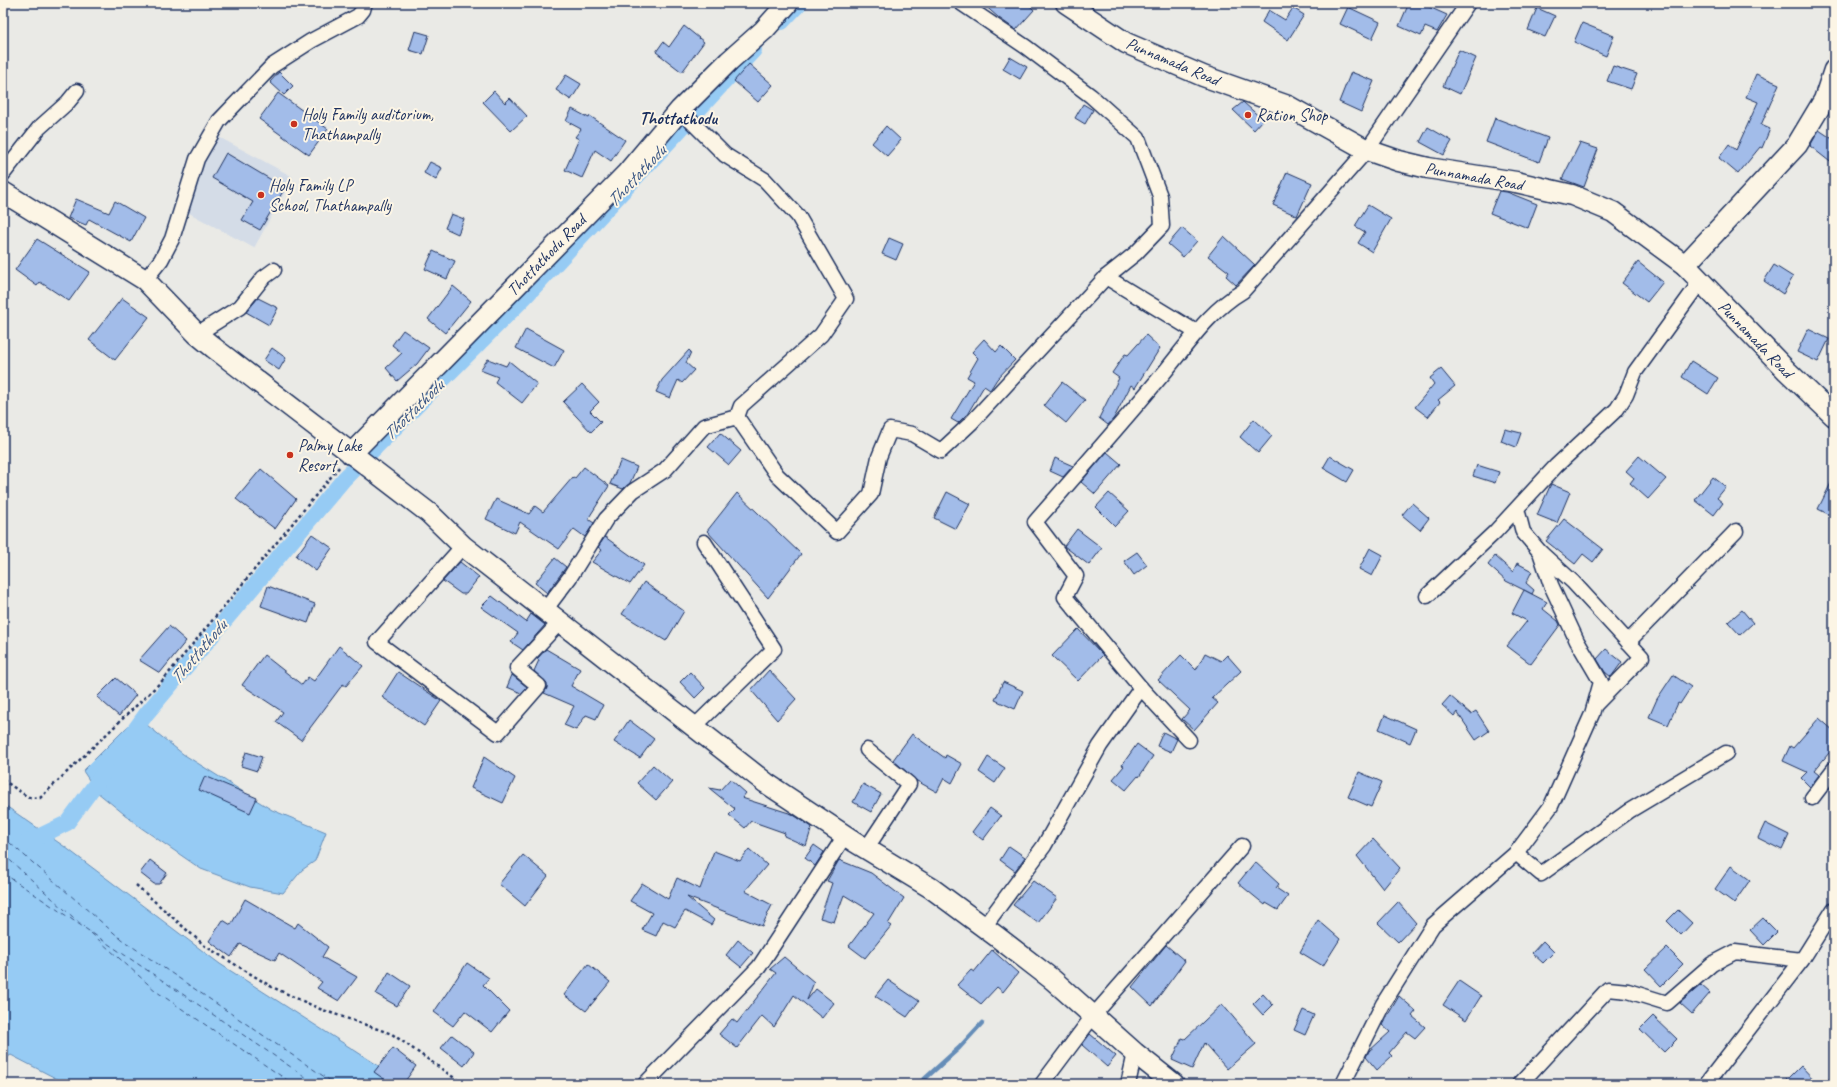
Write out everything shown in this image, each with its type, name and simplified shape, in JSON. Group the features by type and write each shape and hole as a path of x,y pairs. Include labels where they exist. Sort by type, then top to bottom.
{"main road":[{"name":"Thottathodu Road","path":"358,459 627,173 685,116 728,61 764,30 788,3"},
{"name":"Punnamada Road","path":"1066,3 1126,43 1204,76 1288,106 1368,150 1399,162 1516,182 1572,195 1613,212 1685,265 1787,371 1834,416"},
{"path":"1685,265 1797,145 1824,100 1834,70"},
{"path":"3,192 145,280 197,334 429,513 463,546 693,728 766,783 846,834 866,849 931,888 984,927 1053,980 1135,1053 1174,1084"}],"street":[{"path":"145,280 161,260 172,238 197,159 219,120 272,66 311,41 358,16 363,10 365,3"},
{"path":"737,418 777,475 837,532 871,494 879,457 890,430 912,434 941,451 971,423 1106,277 1136,253 1162,226 1160,196 1138,138 1091,96 1026,47 961,3"},
{"path":"1189,740 1142,688 1066,596 1076,576 1035,522 1163,374 1196,332 1228,300 1242,291 1368,150 1468,3"},
{"path":"3,174 39,128 68,102 77,91"},
{"path":"685,116 726,155 765,180 798,216 846,299 821,335 741,406 737,418"},
{"path":"197,334 240,306 263,278 274,270"},
{"path":"1106,277 1196,332"},
{"path":"1427,596 1517,508 1556,466 1617,408 1626,395 1635,372 1700,282"},
{"path":"463,546 377,642 498,733 539,686 517,668 552,616 570,577 606,519 633,492 665,470 704,426 737,418"},
{"path":"1517,508 1523,532 1540,552 1573,582 1642,657 1594,706"},
{"path":"1628,642 1736,531"},
{"path":"693,728 774,649 704,542"},
{"path":"1343,1084 1383,1004 1433,925 1516,853 1551,806 1594,706 1600,682 1577,641 1551,585 1540,552"},
{"path":"984,927 1044,846 1100,746 1142,688"},
{"path":"866,849 910,784 868,750"},
{"path":"1516,853 1541,874 1629,811 1726,753"},
{"path":"1812,798 1834,769"},
{"path":"645,1084 759,967 846,834"},
{"path":"1042,1084 1093,1016 1242,846"},
{"path":"1706,1084 1802,960 1834,909"},
{"path":"1520,1084 1608,988 1628,991 1667,1003 1712,964 1735,952 1802,960"},
{"path":"1128,1084 1135,1053"}],"path":[{"path":"3,780 28,797 40,798 163,680 358,459"},
{"path":"136,885 205,946 272,987 320,1009 392,1034 463,1084"}],"shaded area":[{"path":"217,136 293,177 254,248 178,207"}],"water":[{"path":"137,717 183,754 272,810 326,832 315,861 302,870 283,893 250,887 201,869 140,827 97,792 83,771"},
{"path":"3,804 65,847 220,964 407,1084 67,1084 11,1055 3,1060"}],"building":[{"path":"982,3 1027,3 1034,10 1016,30"},
{"path":"1409,3 1420,3 1447,15 1437,32 1425,27 1421,36 1399,26"},
{"path":"1348,7 1380,22 1372,39 1340,24"},
{"path":"1293,8 1304,15 1288,40 1262,22 1269,10 1285,20"},
{"path":"1537,8 1555,16 1545,37 1528,30"},
{"path":"1582,23 1614,36 1606,56 1574,42"},
{"path":"684,26 704,42 682,72 656,52 663,42 669,47"},
{"path":"415,31 429,35 423,54 409,50"},
{"path":"1459,50 1476,58 1460,94 1443,86"},
{"path":"1010,57 1027,67 1020,79 1003,69"},
{"path":"749,64 773,85 758,102 734,81"},
{"path":"1613,66 1637,74 1631,89 1607,81"},
{"path":"279,72 293,86 284,95 270,82"},
{"path":"1351,72 1374,81 1361,112 1339,102"},
{"path":"1756,74 1779,84 1761,125 1770,129 1762,148 1760,147 1738,174 1719,158 1729,144 1736,150 1758,102 1746,97"},
{"path":"566,75 581,84 571,100 556,90"},
{"path":"494,91 505,103 510,98 527,116 511,131 483,102"},
{"name":"Holy Family auditorium, Thathampally","path":"278,93 328,129 309,155 259,119"},
{"name":"Ration Shop","path":"1243,102 1263,120 1254,130 1233,110"},
{"path":"1083,104 1093,110 1085,124 1075,118"},
{"path":"572,109 589,118 590,116 625,140 611,161 595,150 582,178 565,170 579,139 575,137 581,129 566,121"},
{"path":"1495,118 1548,138 1539,162 1486,142"},
{"path":"886,126 901,140 887,156 872,143"},
{"path":"1428,127 1452,141 1444,155 1420,142"},
{"path":"1819,130 1834,140 1834,165 1810,146"},
{"path":"1580,143 1598,149 1584,187 1562,179"},
{"name":"Holy Family LP School, Thathampally","path":"226,153 285,188 260,230 242,220 253,202 212,178"},
{"path":"430,162 442,168 436,180 424,173"},
{"path":"1287,172 1312,183 1297,216 1273,205"},
{"path":"1499,191 1507,192 1537,204 1528,228 1490,213"},
{"path":"76,199 109,213 115,201 144,218 131,242 89,219 86,225 68,218"},
{"path":"1368,205 1391,219 1372,252 1358,243 1365,232 1355,226"},
{"path":"451,214 464,219 458,234 445,228"},
{"path":"1182,228 1197,241 1183,257 1168,244"},
{"path":"1224,236 1255,265 1236,285 1226,276 1229,272 1208,256"},
{"path":"889,238 903,244 896,260 882,254"},
{"path":"37,239 90,272 69,301 40,282 37,286 15,270"},
{"path":"433,251 455,261 447,279 425,269"},
{"path":"1638,262 1663,282 1647,302 1622,283"},
{"path":"1774,265 1793,277 1783,294 1764,281"},
{"path":"453,286 471,301 445,333 428,319"},
{"path":"122,298 149,317 115,360 89,340"},
{"path":"258,298 278,308 269,325 246,312"},
{"path":"526,329 564,350 554,368 516,348"},
{"path":"1808,329 1829,339 1818,362 1797,352"},
{"path":"403,330 429,348 417,364 397,381 386,368 402,353 392,345"},
{"path":"1146,335 1160,348 1135,388 1131,385 1114,418 1108,425 1099,418 1119,378 1112,373 1125,354 1128,355"},
{"path":"984,339 996,352 1001,346 1015,360 997,379 990,390 984,386 968,413 958,423 951,419 974,381 967,377 978,358 972,352"},
{"path":"272,348 286,358 279,370 264,360"},
{"path":"689,350 691,352 686,363 694,370 682,383 678,380 670,398 656,392 662,380"},
{"path":"488,359 506,366 509,361 537,384 522,403 495,382 498,377 480,370"},
{"path":"1691,361 1718,378 1708,394 1682,377"},
{"path":"1441,369 1455,386 1438,400 1440,402 1428,417 1415,407 1434,384 1430,378"},
{"path":"1062,382 1085,400 1066,423 1044,405"},
{"path":"582,384 599,402 590,411 601,422 591,432 563,402"},
{"path":"1254,419 1272,436 1258,453 1240,437"},
{"path":"1505,429 1521,433 1516,447 1501,441"},
{"path":"720,433 741,451 729,465 708,447"},
{"path":"1107,452 1121,464 1095,494 1081,482"},
{"path":"1330,456 1354,470 1347,482 1323,468"},
{"path":"1639,456 1666,479 1648,499 1630,483 1634,478 1626,471"},
{"path":"1055,458 1073,466 1063,477 1050,471"},
{"path":"621,460 637,467 630,483 623,489 610,484"},
{"path":"1477,465 1499,472 1495,483 1473,476"},
{"path":"584,467 609,486 588,519 594,523 585,537 574,529 559,549 520,522 515,533 486,519 496,499 529,514 535,506 543,512 573,477 575,478"},
{"path":"261,469 296,499 275,529 236,499"},
{"path":"1713,477 1726,487 1717,498 1723,503 1714,515 1695,500"},
{"path":"1834,477 1834,517 1818,509"},
{"path":"1551,484 1570,492 1557,523 1537,515"},
{"path":"947,492 970,504 956,529 934,518"},
{"path":"737,493 801,554 768,598 707,531"},
{"path":"1109,493 1129,511 1115,526 1096,507"},
{"path":"1412,503 1429,518 1420,530 1402,515"},
{"path":"1564,519 1603,549 1593,562 1583,554 1575,564 1546,541"},
{"path":"1077,529 1102,548 1089,565 1064,546"},
{"path":"312,534 332,548 316,571 296,556"},
{"path":"605,537 644,565 630,584 592,562 602,550 598,547"},
{"path":"1370,548 1383,555 1372,576 1359,569"},
{"path":"1137,552 1147,565 1134,575 1124,561"},
{"path":"1495,556 1513,572 1517,563 1532,571 1526,583 1534,590 1532,594 1506,581 1488,565"},
{"path":"555,558 566,567 547,593 535,583"},
{"path":"460,562 479,577 466,594 461,594 443,581"},
{"path":"644,582 684,611 666,641 622,614"},
{"path":"268,586 315,604 308,623 261,606"},
{"path":"1524,590 1547,602 1543,609 1558,621 1560,625 1531,664 1507,646 1527,621 1512,613"},
{"path":"492,596 526,622 531,614 545,625 523,650 511,642 518,633 481,607"},
{"path":"1742,610 1753,623 1740,635 1728,622"},
{"path":"169,626 186,641 160,673 139,660"},
{"path":"1078,629 1103,655 1078,681 1052,656"},
{"path":"339,646 363,666 346,686 343,684 301,740 276,722 283,712 242,685 264,655 302,685 308,677 314,681"},
{"path":"546,649 580,669 571,686 603,705 596,719 586,715 576,730 564,725 574,706 544,693 547,688 547,683 534,671 539,660 537,659"},
{"path":"1606,649 1622,662 1611,677 1605,672 1597,659"},
{"path":"1205,653 1221,661 1227,655 1241,671 1212,698 1218,703 1194,730 1182,719 1190,710 1158,680 1181,655 1196,670"},
{"path":"769,670 796,699 777,720 751,690"},
{"path":"398,672 441,701 424,726 382,697"},
{"path":"690,672 705,688 695,698 680,682"},
{"path":"512,675 527,687 521,693 507,687"},
{"path":"1673,675 1691,687 1680,704 1678,703 1668,725 1649,717 1657,699"},
{"path":"116,678 136,695 119,716 97,697"},
{"path":"1003,682 1023,691 1015,709 995,700"},
{"path":"1450,696 1471,714 1476,711 1489,731 1476,740 1457,712 1454,716 1442,705"},
{"path":"1385,715 1416,729 1410,743 1379,729"},
{"path":"1819,718 1834,731 1834,747 1814,771 1819,775 1810,787 1801,778 1807,772 1783,761 1790,746 1793,748"},
{"path":"629,720 654,739 640,758 614,742"},
{"path":"1163,732 1177,739 1171,752 1157,746"},
{"path":"912,734 945,758 946,755 962,764 952,783 944,778 937,792 917,781 893,760"},
{"path":"1137,744 1153,756 1139,777 1138,776 1126,790 1113,779 1124,766 1122,765"},
{"path":"246,752 262,757 257,771 241,766"},
{"path":"484,757 515,778 503,803 471,788"},
{"path":"988,757 1005,768 995,783 979,772"},
{"path":"653,765 672,782 656,800 637,783"},
{"path":"1359,772 1382,782 1371,807 1348,797"},
{"path":"205,776 257,798 250,813 199,790"},
{"path":"730,779 746,793 742,798 792,814 812,827 806,846 784,836 785,833 751,821 745,828 729,815 735,809 709,788 720,790"},
{"path":"863,784 881,794 871,812 853,802"},
{"path":"990,808 1001,816 983,840 972,832"},
{"path":"1765,823 1789,835 1782,850 1758,838"},
{"path":"1373,839 1400,868 1383,889 1357,856"},
{"path":"814,845 824,852 815,866 805,858"},
{"path":"1009,846 1025,857 1015,871 1000,860"},
{"path":"749,849 767,865 745,891 772,905 762,926 687,897 714,920 711,925 685,911 675,927 663,921 656,936 642,930 652,913 630,901 642,883 668,899 677,878 700,889 714,851 740,861"},
{"path":"523,855 548,876 525,906 499,884"},
{"path":"150,860 167,873 159,884 154,884 140,873"},
{"path":"839,860 871,873 904,898 888,924 891,926 865,958 849,946 874,913 844,895 834,922 820,918 832,883 827,881"},
{"path":"1255,862 1279,884 1276,888 1288,896 1278,910 1266,903 1265,905 1238,883"},
{"path":"1731,866 1750,880 1734,903 1715,889"},
{"path":"1033,881 1057,898 1038,923 1013,905"},
{"path":"245,899 295,928 298,923 328,947 322,957 357,977 339,1001 317,988 322,982 279,953 275,960 240,944 231,957 209,941 223,920 231,925"},
{"path":"1398,902 1416,923 1398,942 1378,923"},
{"path":"1678,910 1692,923 1681,935 1667,921"},
{"path":"1763,918 1777,932 1764,945 1750,930"},
{"path":"1318,920 1340,939 1323,966 1300,952"},
{"path":"738,940 753,953 741,967 726,955"},
{"path":"1543,941 1554,952 1543,963 1532,953"},
{"path":"1166,945 1185,961 1152,1006 1132,987"},
{"path":"1667,948 1683,964 1661,986 1645,969"},
{"path":"992,950 1018,973 1003,992 997,987 981,1004 957,985 971,970 974,972"},
{"path":"784,957 814,982 807,1000 816,989 834,1003 822,1018 794,995 774,1027 762,1016 737,1048 719,1034 732,1019 737,1023 776,973 770,969"},
{"path":"467,963 489,978 483,985 509,1011 492,1032 465,1011 453,1026 434,1012"},
{"path":"588,964 610,982 586,1011 564,995"},
{"path":"389,972 410,986 397,1006 376,994"},
{"path":"888,980 919,1001 907,1017 875,996"},
{"path":"1459,981 1481,996 1466,1020 1443,1005"},
{"path":"1701,985 1710,993 1692,1014 1680,1003"},
{"path":"1263,994 1273,1005 1263,1015 1253,1004"},
{"path":"1399,996 1416,1011 1412,1016 1425,1027 1415,1038 1407,1032 1389,1053 1392,1056 1377,1070 1366,1057 1369,1051 1390,1032 1382,1025"},
{"path":"1222,1004 1256,1044 1227,1069 1204,1043 1192,1069 1172,1060 1182,1038 1185,1039"},
{"path":"1303,1010 1314,1015 1305,1035 1294,1030"},
{"path":"1653,1016 1677,1039 1664,1052 1640,1029"},
{"path":"1090,1034 1116,1056 1107,1067 1082,1045"},
{"path":"452,1035 474,1052 464,1066 441,1048"},
{"path":"393,1048 416,1066 403,1084 391,1084 374,1072"},
{"path":"1801,1066 1818,1084 1783,1084"}],"waterway":[{"name":"Thottathodu","path":"782,22 800,3"},
{"name":"Thottathodu","path":"129,738 147,713 344,479 525,297 754,50"},
{"name":"Thottathodu","path":"3,854 67,823 106,770"},
{"path":"919,1084 959,1048 982,1023"}],"ferry route":[{"path":"3,837 121,939 335,1084"},
{"path":"3,854 84,927"},
{"path":"3,873 316,1084"},
{"path":"91,933 157,992 293,1084"}],"place":[{"name":"Ration Shop","path":"1248,115"},
{"name":"Holy Family auditorium, Thathampally","path":"294,124"},
{"name":"Holy Family LP School, Thathampally","path":"261,195"},
{"name":"Palmy Lake Resort","path":"290,455"}],"district":[{"name":"Thottathodu","path":"678,118"}]}
